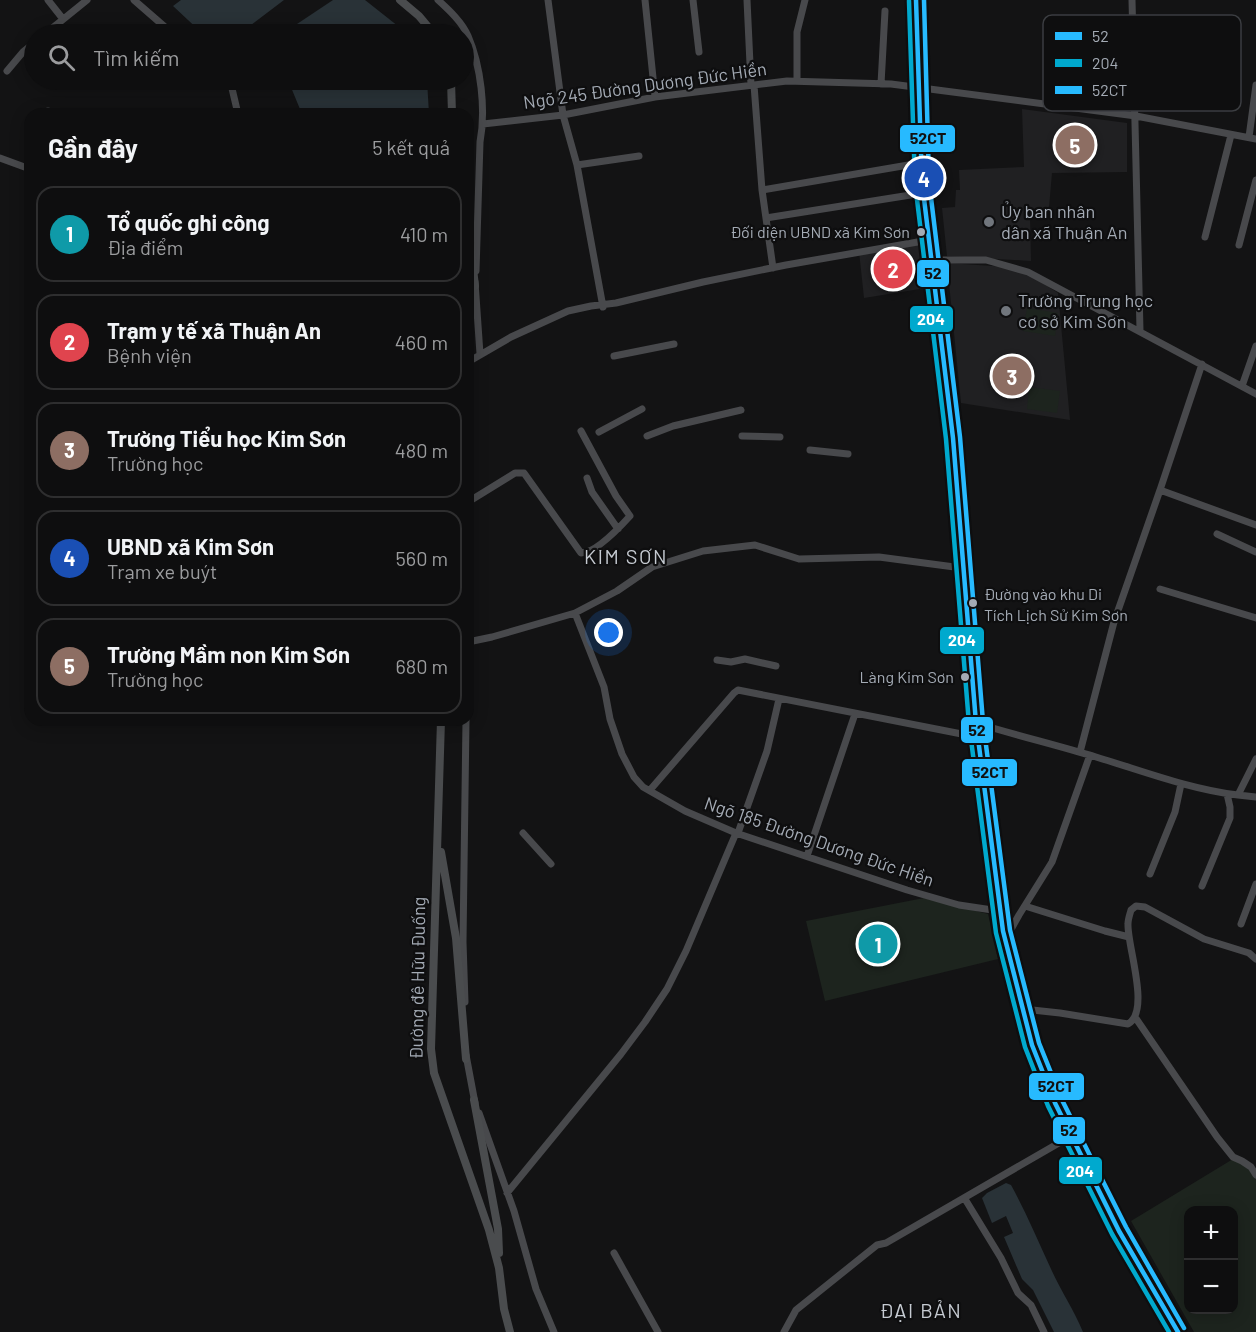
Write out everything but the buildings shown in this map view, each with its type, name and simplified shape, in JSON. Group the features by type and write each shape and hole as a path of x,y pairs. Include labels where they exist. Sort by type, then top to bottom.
{"highway":[{"path":"916,0 920,163 953,438 975,723 999,911 1032,1046 1055,1103 1119,1231 1178,1332"}],"main road":[{"path":"400,0 419,16"},
{"path":"406,0 426,24"},
{"path":"451,90 452,108"},
{"path":"474,277 475,286"},
{"name":"Đường đê Hữu Đuống","path":"441,726 432,1041 434,1073 477,1193 499,1269 504,1309 510,1332"},
{"path":"438,833 456,938 466,1059"},
{"path":"474,1100 498,1229 499,1269"}],"street":[{"path":"48,0 63,20"},
{"path":"58,24 87,0"},
{"path":"134,0 162,24"},
{"path":"438,0 451,11 460,24"},
{"path":"548,0 563,115 577,165 603,306"},
{"path":"645,0 655,97"},
{"path":"693,0 699,52"},
{"path":"747,0 762,190 773,268"},
{"path":"798,81 797,32 805,0"},
{"path":"1132,0 1133,15"},
{"path":"881,84 885,11"},
{"path":"8,71 24,51"},
{"path":"474,56 480,78 483,124 480,142 475,286 480,354"},
{"name":"Ngõ 245 Đường Dương Đức Hiền","path":"483,124 563,115 655,97 798,81 881,84 1043,104"},
{"path":"1253,138 1256,85"},
{"path":"232,90 236,108"},
{"name":"Ngõ 245 Đường Dương Đức Hiền","path":"1097,111 1253,138"},
{"path":"1136,111 1140,330"},
{"path":"1205,237 1231,135"},
{"path":"577,165 639,156"},
{"path":"0,159 24,166"},
{"path":"762,190 920,163"},
{"path":"1239,245 1256,180"},
{"path":"766,218 923,193"},
{"path":"474,358 537,324 568,311 603,306 773,268 929,240"},
{"path":"932,260 986,260 1028,272 1256,394"},
{"path":"614,356 674,344"},
{"path":"1242,386 1256,346"},
{"path":"1080,752 1114,622 1202,364"},
{"path":"598,432 642,409"},
{"path":"647,436 674,426 741,410"},
{"path":"474,498 519,472 524,473 581,553 594,548 630,516 616,496 581,431"},
{"path":"742,436 780,437"},
{"path":"810,450 848,454"},
{"path":"586,478 592,492 618,528"},
{"path":"1160,490 1256,525"},
{"path":"1216,534 1256,552"},
{"path":"474,641 575,613 617,591 652,567 703,551 755,545 799,558 879,557 962,568"},
{"path":"1160,589 1256,618"},
{"name":"Ngõ 185 Đường Dương Đức Hiền","path":"575,613 604,687 610,719 626,765 643,786 685,811 737,833 907,890 959,905 999,911"},
{"path":"717,660 731,662 745,659 776,666"},
{"path":"650,790 735,691 977,737"},
{"path":"507,1193 621,1054 667,989 737,833 767,751 779,699"},
{"path":"807,856 855,714"},
{"path":"975,723 1080,752 1181,784 1227,794 1256,797"},
{"path":"466,726 463,942 466,1059 474,1100 507,1193 536,1290 554,1332"},
{"path":"1005,940 1052,862 1090,755"},
{"path":"1238,795 1256,759"},
{"path":"1150,874 1175,812 1181,784"},
{"path":"1202,886 1230,818 1227,794"},
{"path":"523,833 551,864"},
{"path":"1241,924 1256,884"},
{"path":"1025,906 1130,937"},
{"path":"1023,1009 1060,1012 1128,1024 1133,1021 1138,994 1128,923 1131,910 1136,906 1145,907 1204,939 1249,953 1256,959"},
{"path":"1135,1017 1217,1137 1233,1157 1251,1167 1256,1175"},
{"path":"784,1332 796,1310 877,1245 886,1243 965,1199 1071,1136"},
{"path":"965,1199 1018,1293 1031,1305 1044,1332"},
{"path":"614,1253 658,1332"}],"shaded area":[{"path":"181,0 284,0 252,24 192,24 173,6"},
{"path":"333,0 365,0 395,24 297,24"},
{"path":"292,90 428,90 429,108 300,108"},
{"path":"1022,109 1127,123 1127,172 1052,173 1048,219 1030,216 1031,261 947,256 942,208 955,207 956,190 960,190 959,170 1024,167"},
{"path":"922,240 926,288 864,298 859,251"},
{"path":"947,263 1008,267 1033,277 1058,293 1070,420 961,403"},
{"path":"1027,308 1058,313 1055,336 1023,331"},
{"path":"1029,387 1060,391 1057,413 1027,409"},
{"path":"924,898 988,914 998,959 825,1001 806,921"},
{"path":"1233,1159 1242,1161 1256,1176 1256,1332 1194,1332 1131,1221"},
{"path":"1006,1183 1011,1185 1083,1332 1054,1332 1033,1290 1022,1279 1004,1237 1013,1233 1006,1216 992,1223 982,1198"}],"transit line":[{"name":"52","path":"916,0 922,182 953,438 976,723 1003,931 1032,1045 1055,1103 1119,1231 1178,1332"},
{"name":"52CT","path":"924,0 929,181 960,437 983,722 1010,930 1039,1043 1062,1100 1126,1227 1184,1328"},
{"name":"204","path":"909,1 915,183 946,439 969,724 996,933 1025,1047 1048,1106 1112,1234 1169,1332"}],"place":[{"name":"Trường Mầm non Kim Sơn","path":"1075,145"},
{"name":"UBND xã Kim Sơn","path":"924,178"},
{"name":"Ủy ban nhân dân xã Thuận An","path":"989,222"},
{"name":"Đối diện UBND xã Kim Sơn","path":"921,232"},
{"name":"Trạm y tế xã Thuận An","path":"893,269"},
{"name":"Trường Trung học cơ sở Kim Sơn","path":"1006,311"},
{"name":"Trường Tiểu học Kim Sơn","path":"1012,376"},
{"name":"Đường vào khu Di Tích Lịch Sử Kim Sơn","path":"973,603"},
{"name":"Làng Kim Sơn","path":"965,677"},
{"name":"Tổ quốc ghi công","path":"878,944"}],"district":[{"name":"KIM SƠN","path":"626,557"},
{"name":"ĐẠI BẢN","path":"921,1311"}]}
